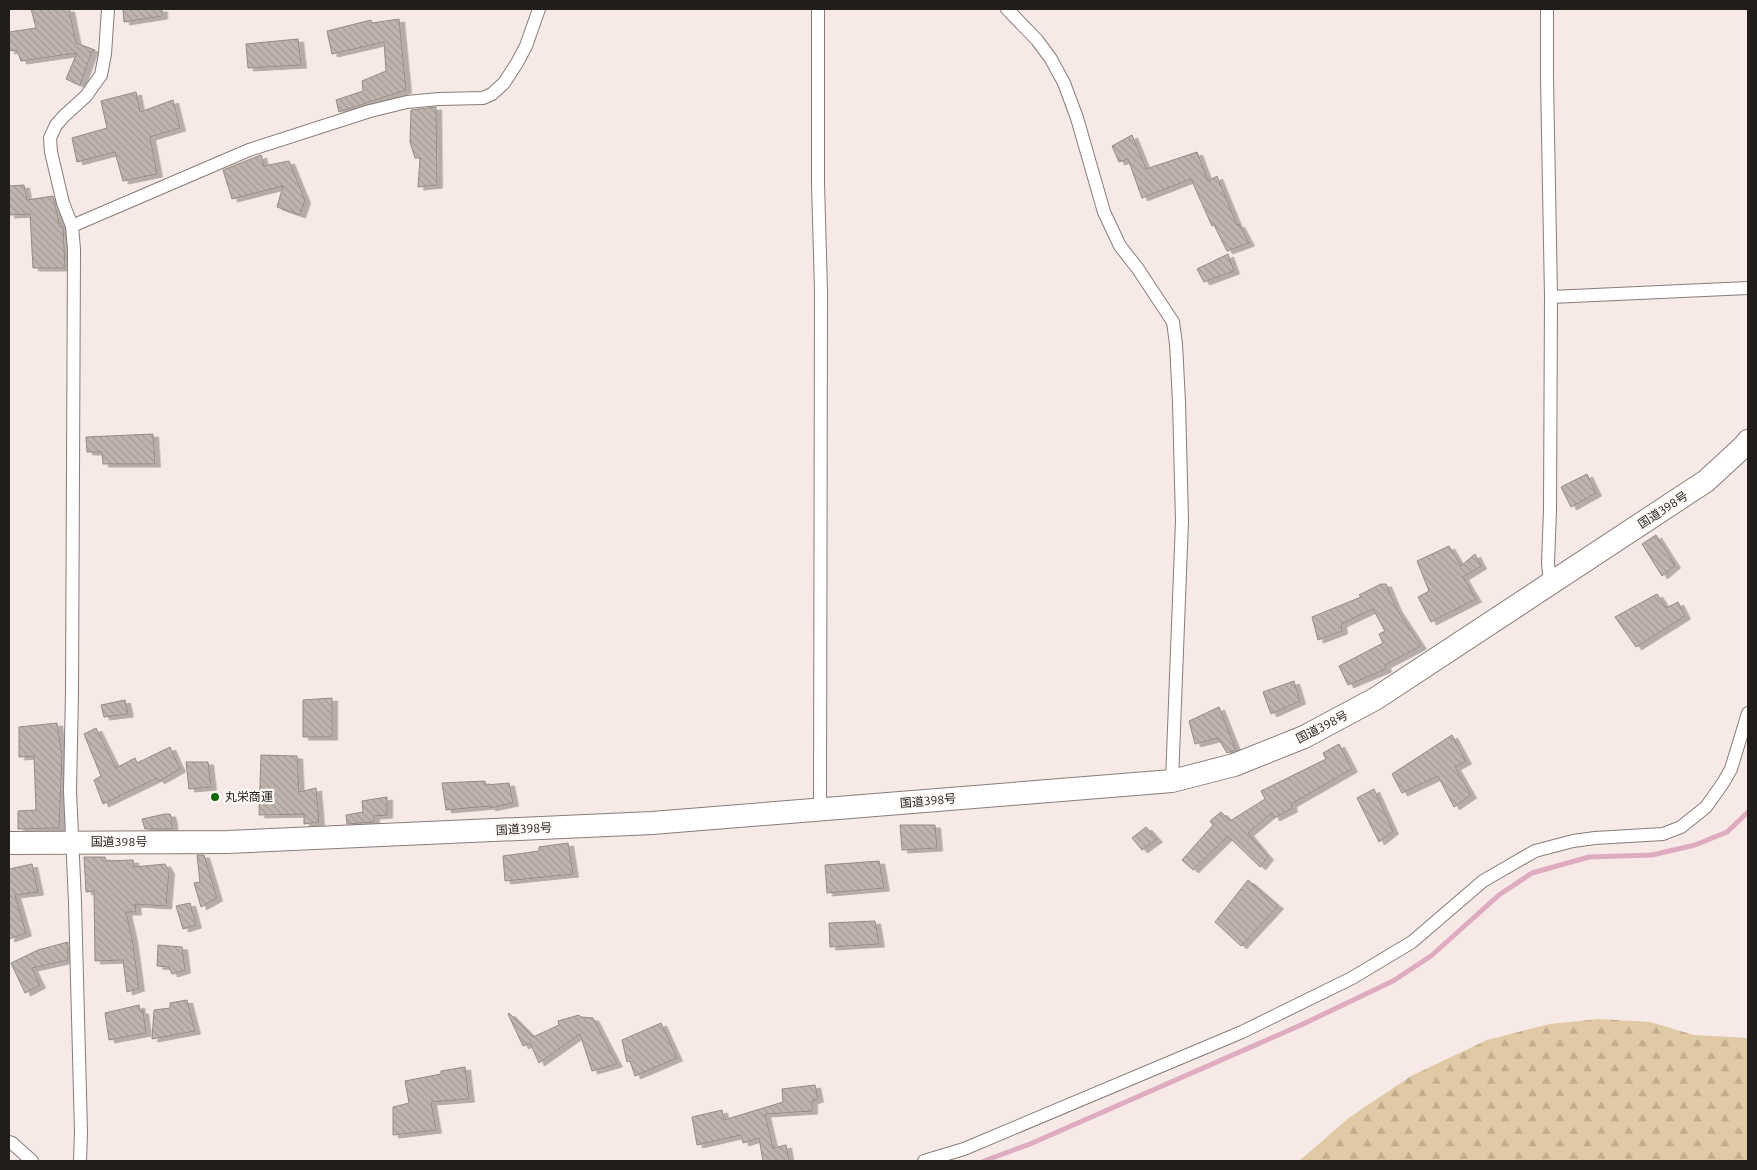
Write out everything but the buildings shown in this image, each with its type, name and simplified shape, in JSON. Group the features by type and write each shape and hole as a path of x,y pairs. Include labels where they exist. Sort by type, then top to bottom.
{"highway":[{"name":"国道398号","path":"9,843 237,841 652,823 1172,782 1234,765 1304,737 1375,699 1706,482 1748,440"}],"street":[{"path":"80,1161 82,1132 70,791 74,250 72,226 63,203 51,152 50,138 56,125 86,96 101,75 105,54 108,9"},
{"path":"72,226 249,150 370,111 407,102 439,98 483,98 492,94 504,84 517,63 539,9"},
{"path":"818,9 818,184 821,291 820,810"},
{"path":"1007,9 1037,40 1051,59 1064,83 1077,118 1104,212 1120,246 1138,269 1173,322 1179,402 1182,521 1172,782"},
{"path":"1547,9 1546,78 1550,298 1550,500 1548,563 1550,584"},
{"path":"1550,298 1748,288"},
{"path":"924,1161 964,1148 1242,1032 1352,978 1412,942 1482,882 1535,850 1595,838 1663,834 1681,827 1706,807 1728,776 1734,763 1748,713"},
{"path":"9,1142 32,1161"}],"green space":[{"path":"1599,1019 1650,1022 1694,1035 1748,1038 1748,1161 1299,1161 1350,1117 1411,1076 1487,1040 1550,1024"}],"waterway":[{"path":"984,1161 1030,1144 1301,1025 1393,981 1431,956 1499,895 1532,873 1589,857 1652,855 1695,845 1727,832 1748,812"}],"place":[{"name":"丸栄商運","path":"215,797"}]}
